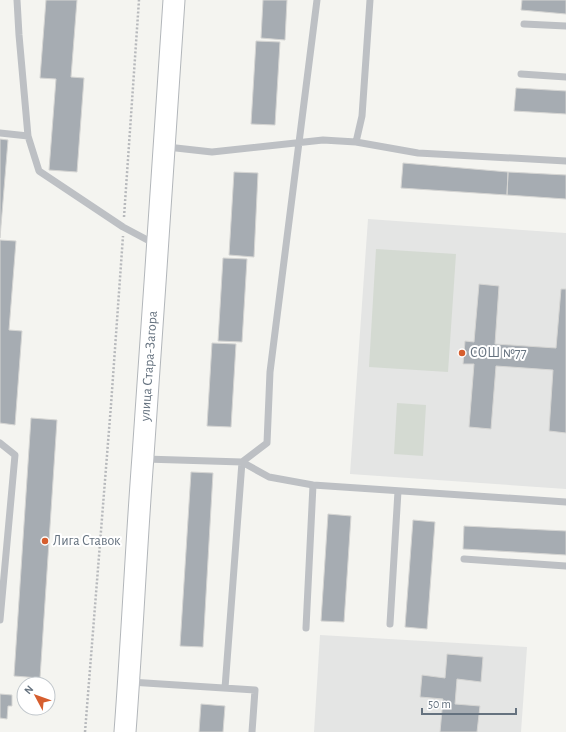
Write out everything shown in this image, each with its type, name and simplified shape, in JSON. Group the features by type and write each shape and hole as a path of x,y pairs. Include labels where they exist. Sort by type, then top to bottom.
{"main road":[{"name":"улица Стара-Загора","path":"125,732 174,0"}],"lane":[{"path":"17,0 28,136 39,171 123,226 157,246"},
{"path":"225,688 242,462 268,443 270,372 317,0"},
{"path":"356,142 362,116 370,0"},
{"path":"524,24 566,26"},
{"path":"521,74 566,77"},
{"path":"0,133 28,136"},
{"path":"164,146 212,152 323,140 356,142 418,153 566,161"},
{"path":"0,443 15,455 0,620"},
{"path":"143,458 242,462 269,477 313,485 566,502"},
{"path":"306,628 313,485"},
{"path":"390,624 398,491"},
{"path":"464,560 566,566"},
{"path":"129,682 255,690 252,732"}],"path":[{"path":"85,732 111,405 139,0"}],"shaded area":[{"name":"СОШ №77","path":"368,219 566,233 566,489 350,474"},
{"path":"376,249 456,254 448,372 369,367"},
{"path":"397,403 426,405 423,456 394,454"},
{"path":"320,635 527,647 521,732 314,732"}],"building":[{"path":"46,0 77,0 71,77 84,78 77,172 49,170 56,79 40,78"},
{"path":"263,0 287,0 285,40 261,38"},
{"path":"522,0 566,0 566,14 521,10"},
{"path":"256,41 280,42 275,125 251,124"},
{"path":"516,88 566,91 566,114 514,111"},
{"path":"0,139 8,140 0,238"},
{"path":"403,163 508,172 507,195 401,188"},
{"path":"234,172 258,173 254,257 229,255"},
{"path":"508,172 566,175 566,199 507,195"},
{"path":"0,240 16,241 9,330 22,331 15,425 0,423"},
{"path":"223,258 247,259 242,342 218,341"},
{"path":"479,284 499,286 495,344 556,348 561,289 566,289 566,433 549,431 553,370 496,366 491,429 469,427 474,364 463,364 465,341 474,342"},
{"path":"212,343 236,344 231,427 207,426"},
{"path":"31,418 57,420 40,676 14,676"},
{"path":"191,472 213,473 203,647 180,646"},
{"path":"328,514 351,516 344,622 321,621"},
{"path":"413,520 435,522 427,629 405,627"},
{"path":"464,526 566,531 566,555 463,549"},
{"path":"447,654 483,657 481,682 457,679 455,704 480,706 477,732 440,732 443,699 420,697 422,675 445,678"},
{"path":"0,694 12,695 12,706 8,706 7,719 0,718"},
{"path":"201,704 225,706 223,732 199,732"}],"place":[{"name":"СОШ №77","path":"462,353"},
{"name":"Лига Ставок","path":"45,541"}]}
